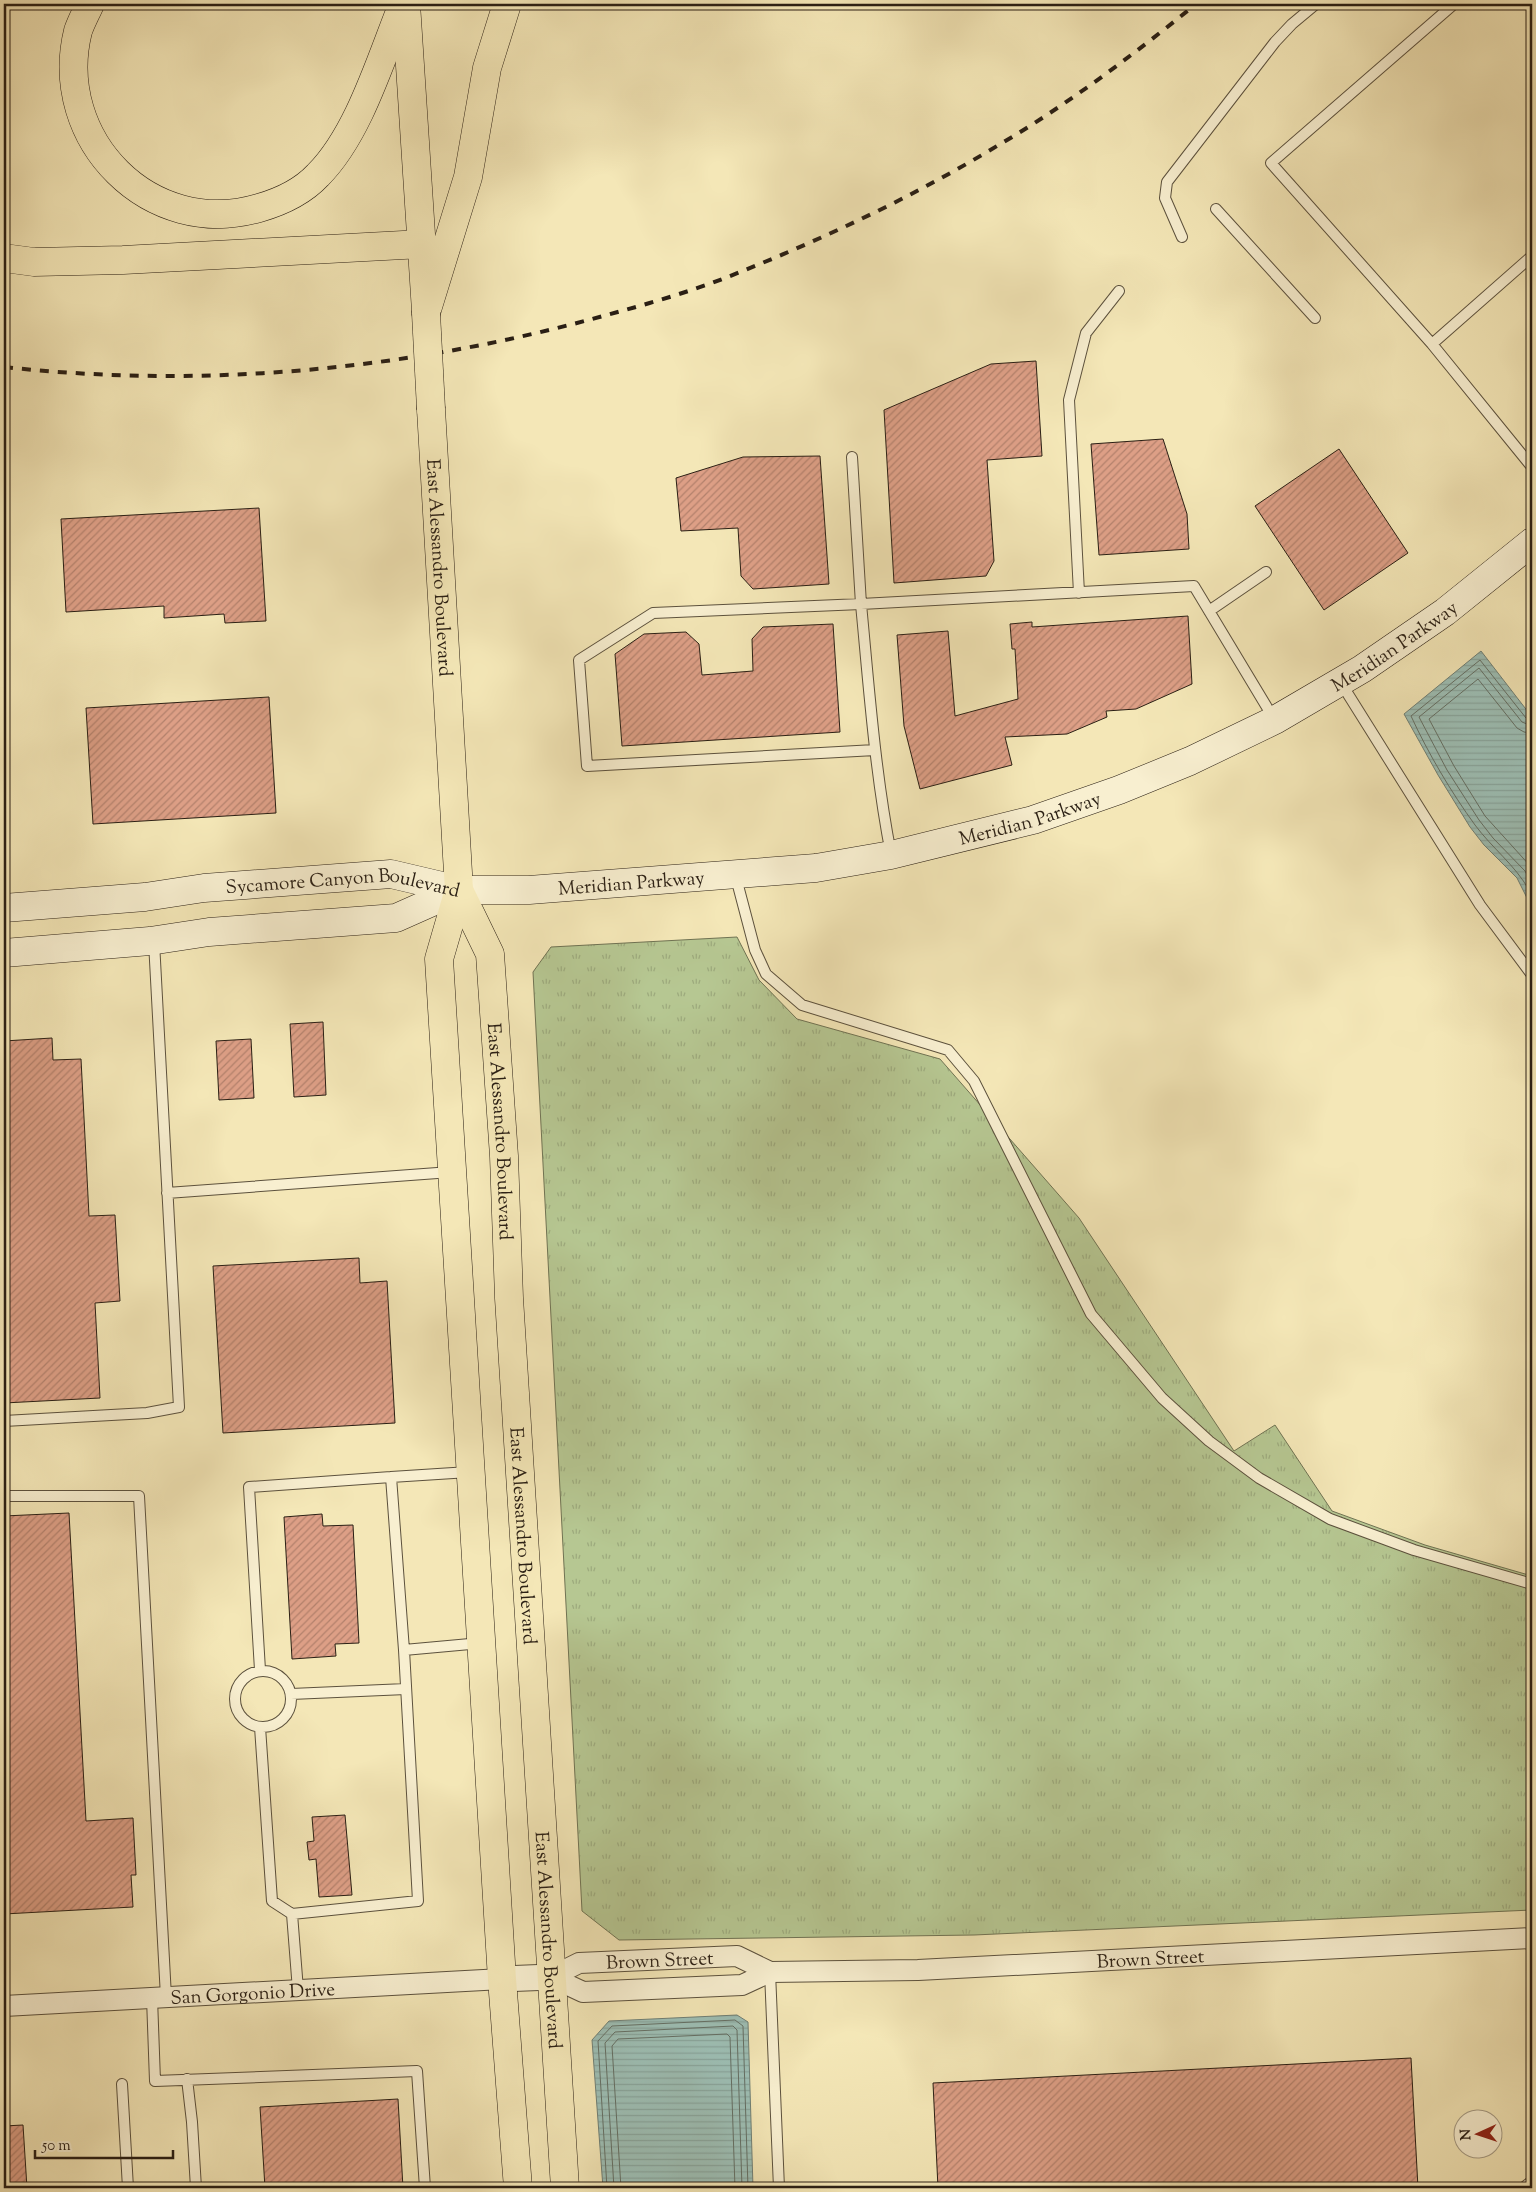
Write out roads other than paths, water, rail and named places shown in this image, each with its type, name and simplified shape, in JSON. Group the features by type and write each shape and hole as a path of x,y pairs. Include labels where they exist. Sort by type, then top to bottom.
{"main road":[{"path":"90,4 78,31 74,64 78,101 93,141 116,172 140,192 168,206 195,212 219,214 246,212 271,204 295,192 317,177 334,157 352,129 405,4"},
{"name":"East Alessandro Boulevard","path":"405,4 420,210 459,890 439,958 502,1979 518,2188"},
{"path":"426,313 468,177 487,68 507,4"},
{"path":"4,258 34,262 123,260 422,244"},
{"name":"Meridian Parkway","path":"459,890 529,890 816,868 891,855 1033,820 1119,790 1190,761 1275,720 1362,669 1445,612 1532,542"},
{"name":"Sycamore Canyon Boulevard","path":"4,908 145,897 204,888 391,874 459,890"},
{"name":"East Alessandro Boulevard","path":"459,890 490,954 504,1156 508,1298 565,2188"},
{"name":"Sycamore Canyon Boulevard","path":"4,953 154,941 209,932 396,918 459,890"}],"street":[{"name":"Brown Street","path":"552,1977 583,1992 742,1985 770,1972 918,1970 1532,1938"},
{"name":"Brown Street","path":"502,1979 552,1977 579,1963 737,1956 770,1972"},
{"name":"San Gorgonio Drive","path":"4,2006 502,1979"}],"lane":[{"path":"1182,237 1165,198 1167,182 1276,42 1292,24 1316,4"},
{"path":"1454,4 1270,163 1432,344 1532,467"},
{"path":"1216,209 1315,318"},
{"path":"1432,344 1532,256"},
{"path":"1079,593 1068,400 1086,333 1119,291"},
{"path":"852,457 862,604 875,750 882,810 891,855"},
{"path":"1208,611 1266,572"},
{"path":"875,750 587,766 579,660 653,612 862,604 1194,586 1275,720"},
{"path":"1341,682 1480,905 1532,975"},
{"path":"734,874 755,950 766,974 802,1005 948,1050 974,1081 1091,1314 1162,1398 1209,1441 1259,1478 1330,1519 1414,1550 1532,1584"},
{"path":"4,1420 147,1412 179,1406 154,941"},
{"path":"167,1193 452,1172"},
{"path":"260,1670 249,1487 470,1472"},
{"path":"260,1727 272,1901 292,1914 418,1901 404,1650 390,1477"},
{"path":"4,1496 139,1496 159,1998 155,2081 417,2071 425,2188"},
{"path":"404,1650 481,1643"},
{"path":"260,1670 276,1674 288,1686 291,1694 288,1711 284,1718 269,1727 260,1727 243,1720 234,1704 238,1685 243,1678 260,1670"},
{"path":"291,1694 406,1689"},
{"path":"292,1914 298,1990"},
{"path":"770,1972 779,2188"},
{"path":"187,2079 196,2188"},
{"path":"122,2084 128,2188"},
{"path":"1523,2188 1532,2181"}],"water":[{"path":"1481,651 1532,717 1532,895 1527,898 1517,878 1484,845 1470,827 1404,714"},
{"path":"737,2015 748,2022 753,2188 603,2188 592,2040 609,2021"}],"railway":[{"path":"4,367 79,373 155,376 230,375 306,370 381,362 530,335 695,289 830,234 898,201 964,165 1023,130 1074,96 1124,61 1196,4"}]}
